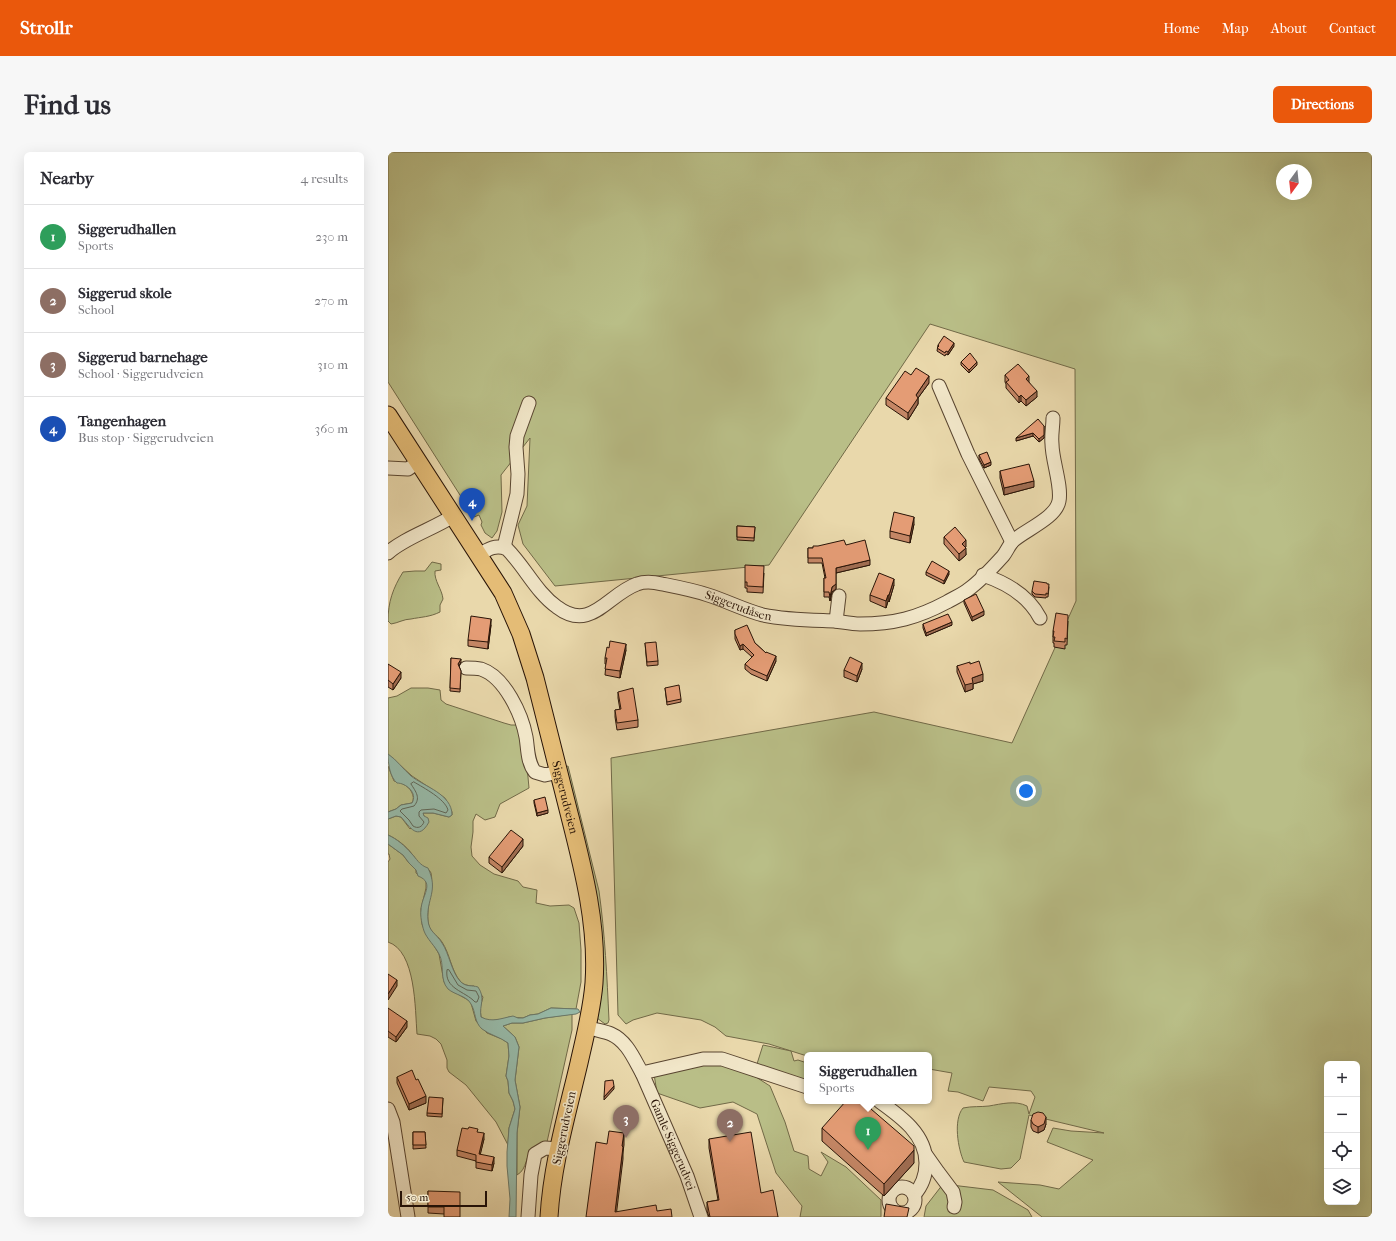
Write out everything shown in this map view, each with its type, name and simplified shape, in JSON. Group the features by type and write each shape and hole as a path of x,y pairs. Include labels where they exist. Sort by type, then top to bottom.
{"main road":[{"name":"Siggerudveien","path":"388,415 503,593 522,634 532,665 586,883 592,930 594,982 587,1028 553,1180 549,1217"}],"street":[{"path":"939,386 968,454 1012,542"},
{"path":"479,555 494,547 504,547 517,494 517,436 529,403"},
{"name":"Siggerudåsen","path":"504,547 510,552 548,600 560,610 572,615 585,615 591,613 605,606 630,587 639,583 647,582 663,584 708,595 737,607 792,620 836,621 859,624 909,619 935,608 969,589 1002,556 1012,542 1056,510 1059,501 1052,444 1053,418"},
{"path":"388,468 408,469 418,462"},
{"path":"388,553 405,541 436,527 453,516"},
{"path":"983,575 1000,582 1022,595 1035,609 1040,618"},
{"path":"836,621 839,596"},
{"path":"466,668 478,669 486,672 495,679 509,695 521,718 526,737 530,764 535,772 545,775 559,772"},
{"name":"Gamle Siggerudvei","path":"587,1028 613,1035 627,1048 642,1073 687,1176 701,1217"},
{"path":"642,1073 703,1059 722,1059 804,1086"},
{"path":"883,1104 899,1116 914,1131 922,1143 926,1155 953,1192 955,1202 954,1207"},
{"path":"388,1109 393,1122 408,1217"},
{"path":"528,1217 531,1175 535,1154 544,1148 559,1149"},
{"path":"914,1195 921,1187 926,1171 926,1155"}],"green space":[{"path":"388,152 1372,152 1372,1217 1042,1217 998,1182 1040,1185 1059,1189 1093,1160 1047,1142 1053,1128 1071,1131 1104,1133 1029,1115 1020,1159 1011,1168 1001,1169 964,1162 958,1142 958,1120 963,1108 1018,1103 1027,1106 1029,1114 1035,1097 1031,1091 989,1087 983,1101 958,1092 948,1091 952,1073 932,1070 932,1052 804,1052 804,1055 769,1044 726,1036 715,1027 701,1020 657,1013 633,1020 626,1024 618,1015 611,758 874,712 1012,743 1076,601 1075,369 930,324 769,565 555,586 523,544 518,525 527,506 530,438 501,475 502,512 497,531 492,538 485,533 481,525 482,522 479,515 474,517 388,382"},
{"path":"432,562 441,564 441,570 435,571 443,599 440,605 440,612 429,616 391,624 388,621 390,601 396,584 403,572 425,571"},
{"path":"411,688 440,690 441,700 446,704 504,723 519,725 526,755 529,788 500,804 495,817 485,820 476,814 473,821 471,847 472,856 480,865 494,874 518,881 523,887 537,890 536,903 550,906 569,905 574,908 579,923 581,950 581,982 576,1009 551,1008 538,1014 523,1018 509,1017 488,1021 481,1017 480,1008 483,997 474,986 466,985 460,981 445,947 440,939 430,929 428,922 428,910 432,883 431,873 419,864 404,846 388,835 388,819 396,816 401,817 410,829 424,816 423,813 433,813 449,817 452,815 445,798 412,776 388,754 388,698 397,696"},
{"path":"388,766 394,781 408,787 412,792 413,800 412,803 401,805 388,812"},
{"path":"568,766 599,891 607,972 609,1020 608,1023 605,1024 597,1018 564,767"},
{"path":"388,844 403,855 416,870 416,873 426,881 426,888 421,909 422,924 439,954 444,982 449,989 471,1003 476,1021 487,1033 508,1043 509,1056 506,1076 509,1093 515,1109 509,1128 508,1145 496,1122 466,1085 449,1072 447,1068 447,1060 441,1044 430,1036 417,1034 414,996 409,968 404,957 397,948 388,942 388,862 390,859 388,854"},
{"path":"572,1014 572,1030 547,1142 537,1145 531,1150 523,1169 517,1175 517,1133 520,1107 515,1080 519,1047 515,1037 503,1026 512,1023 523,1023"},
{"path":"763,1045 791,1051 794,1061 798,1060 804,1062 804,1079 756,1067"},
{"path":"706,1063 732,1065 748,1072 770,1086 785,1122 794,1151 808,1156 809,1169 821,1176 828,1162 821,1152 846,1167 881,1200 881,1217 800,1217 802,1206 776,1173 757,1114 733,1102 700,1108 657,1093 654,1074"},
{"path":"943,1184 993,1190 1028,1210 1032,1217 924,1217 926,1206"}],"water":[{"path":"388,754 411,776 443,796 451,808 452,815 449,817 433,813 423,813 424,816 428,818 429,822 425,828 418,832 414,831 401,817 396,816 388,819 388,812 401,805 412,803 413,796 410,789 400,783 397,783 391,774"},
{"path":"388,835 401,843 409,850 420,864 428,868 432,883 428,913 430,927 444,947 453,969 461,982 465,985 478,987 482,995 481,1017 489,1020 513,1016 523,1018 538,1014 551,1008 578,1009 580,1012 576,1014 545,1018 523,1023 512,1023 503,1026 515,1037 519,1047 515,1080 520,1107 517,1133 516,1217 509,1217 510,1199 507,1152 509,1128 515,1109 509,1093 506,1076 509,1056 508,1043 482,1029 479,1026 473,1007 469,1001 448,989 445,985 441,958 425,934 421,920 422,905 427,886 426,882 418,876 416,870 403,855 388,844"}],"building":[{"path":"944,336 954,343 948,352 946,351 945,353 937,348"},
{"path":"970,353 977,362 969,370 961,362"},
{"path":"1018,364 1029,376 1026,379 1037,391 1026,400 1021,395 1019,397 1006,382 1009,380 1005,375"},
{"path":"916,368 929,376 916,395 918,398 908,413 886,398 905,371 911,375"},
{"path":"1038,419 1044,426 1044,435 1039,439 1033,433 1016,438"},
{"path":"987,452 991,462 984,465 979,455"},
{"path":"1029,464 1034,481 1004,488 1000,471"},
{"path":"894,512 914,517 910,536 890,531"},
{"path":"737,526 755,527 754,538 737,537"},
{"path":"955,527 966,540 962,544 966,548 959,554 944,537"},
{"path":"844,540 846,545 865,540 870,560 836,568 836,584 832,587 830,597 829,592 824,592 824,578 826,578 822,558 808,558 808,548"},
{"path":"932,561 949,571 944,581 926,572"},
{"path":"745,565 764,566 763,587 747,586 747,582 745,582"},
{"path":"879,573 894,579 886,601 870,595"},
{"path":"1034,581 1049,584 1048,594 1035,594 1032,591"},
{"path":"976,594 984,611 972,617 964,600"},
{"path":"1056,613 1068,615 1067,639 1065,638 1065,642 1054,641 1055,637 1053,637 1053,631"},
{"path":"948,614 952,622 926,633 923,624"},
{"path":"471,616 491,619 488,642 468,640"},
{"path":"747,625 755,643 766,653 776,656 767,676 751,669 745,664 754,655 743,644 740,646 735,630"},
{"path":"610,641 626,644 620,671 605,669 607,658 605,658"},
{"path":"656,642 658,661 647,662 645,643"},
{"path":"850,657 862,663 857,676 844,670"},
{"path":"451,658 461,659 458,664 461,671 460,689 450,688"},
{"path":"979,661 983,674 972,678 973,683 965,685 957,666"},
{"path":"388,664 401,672 393,684 388,680"},
{"path":"679,685 681,699 667,702 665,688"},
{"path":"633,688 638,720 617,723 615,710 621,709 618,692"},
{"path":"545,797 548,810 537,813 534,800"},
{"path":"511,830 523,839 502,867 489,857"},
{"path":"388,974 397,980 388,994"},
{"path":"388,1008 407,1021 396,1037 388,1031"},
{"path":"412,1070 416,1080 418,1079 426,1096 409,1104 397,1077"},
{"path":"613,1080 614,1086 604,1097 605,1081"},
{"path":"429,1097 443,1098 442,1114 427,1113"},
{"path":"843,1104 871,1104 871,1109 914,1146 914,1150 884,1184 822,1128"},
{"path":"1038,1112 1043,1113 1046,1117 1044,1124 1038,1127 1033,1124 1031,1120 1033,1114"},
{"path":"469,1127 478,1129 477,1132 484,1133 479,1154 494,1157 492,1165 476,1162 476,1155 457,1150 462,1128 468,1129"},
{"path":"609,1131 624,1133 615,1212 656,1205 657,1211 671,1209 672,1217 586,1217 596,1142 607,1144"},
{"path":"413,1132 425,1132 426,1145 413,1145"},
{"path":"751,1132 761,1193 773,1190 778,1217 710,1217 707,1202 719,1200 709,1139"},
{"path":"428,1191 460,1192 460,1217 444,1217 444,1207 428,1207"},
{"path":"886,1204 909,1208 907,1217 884,1217"}],"place":[{"name":"Tangenhagen","path":"472,521"},
{"name":"Siggerud barnehage","path":"626,1138"},
{"name":"Siggerud skole","path":"730,1142"},
{"name":"Siggerudhallen","path":"868,1150"}]}
